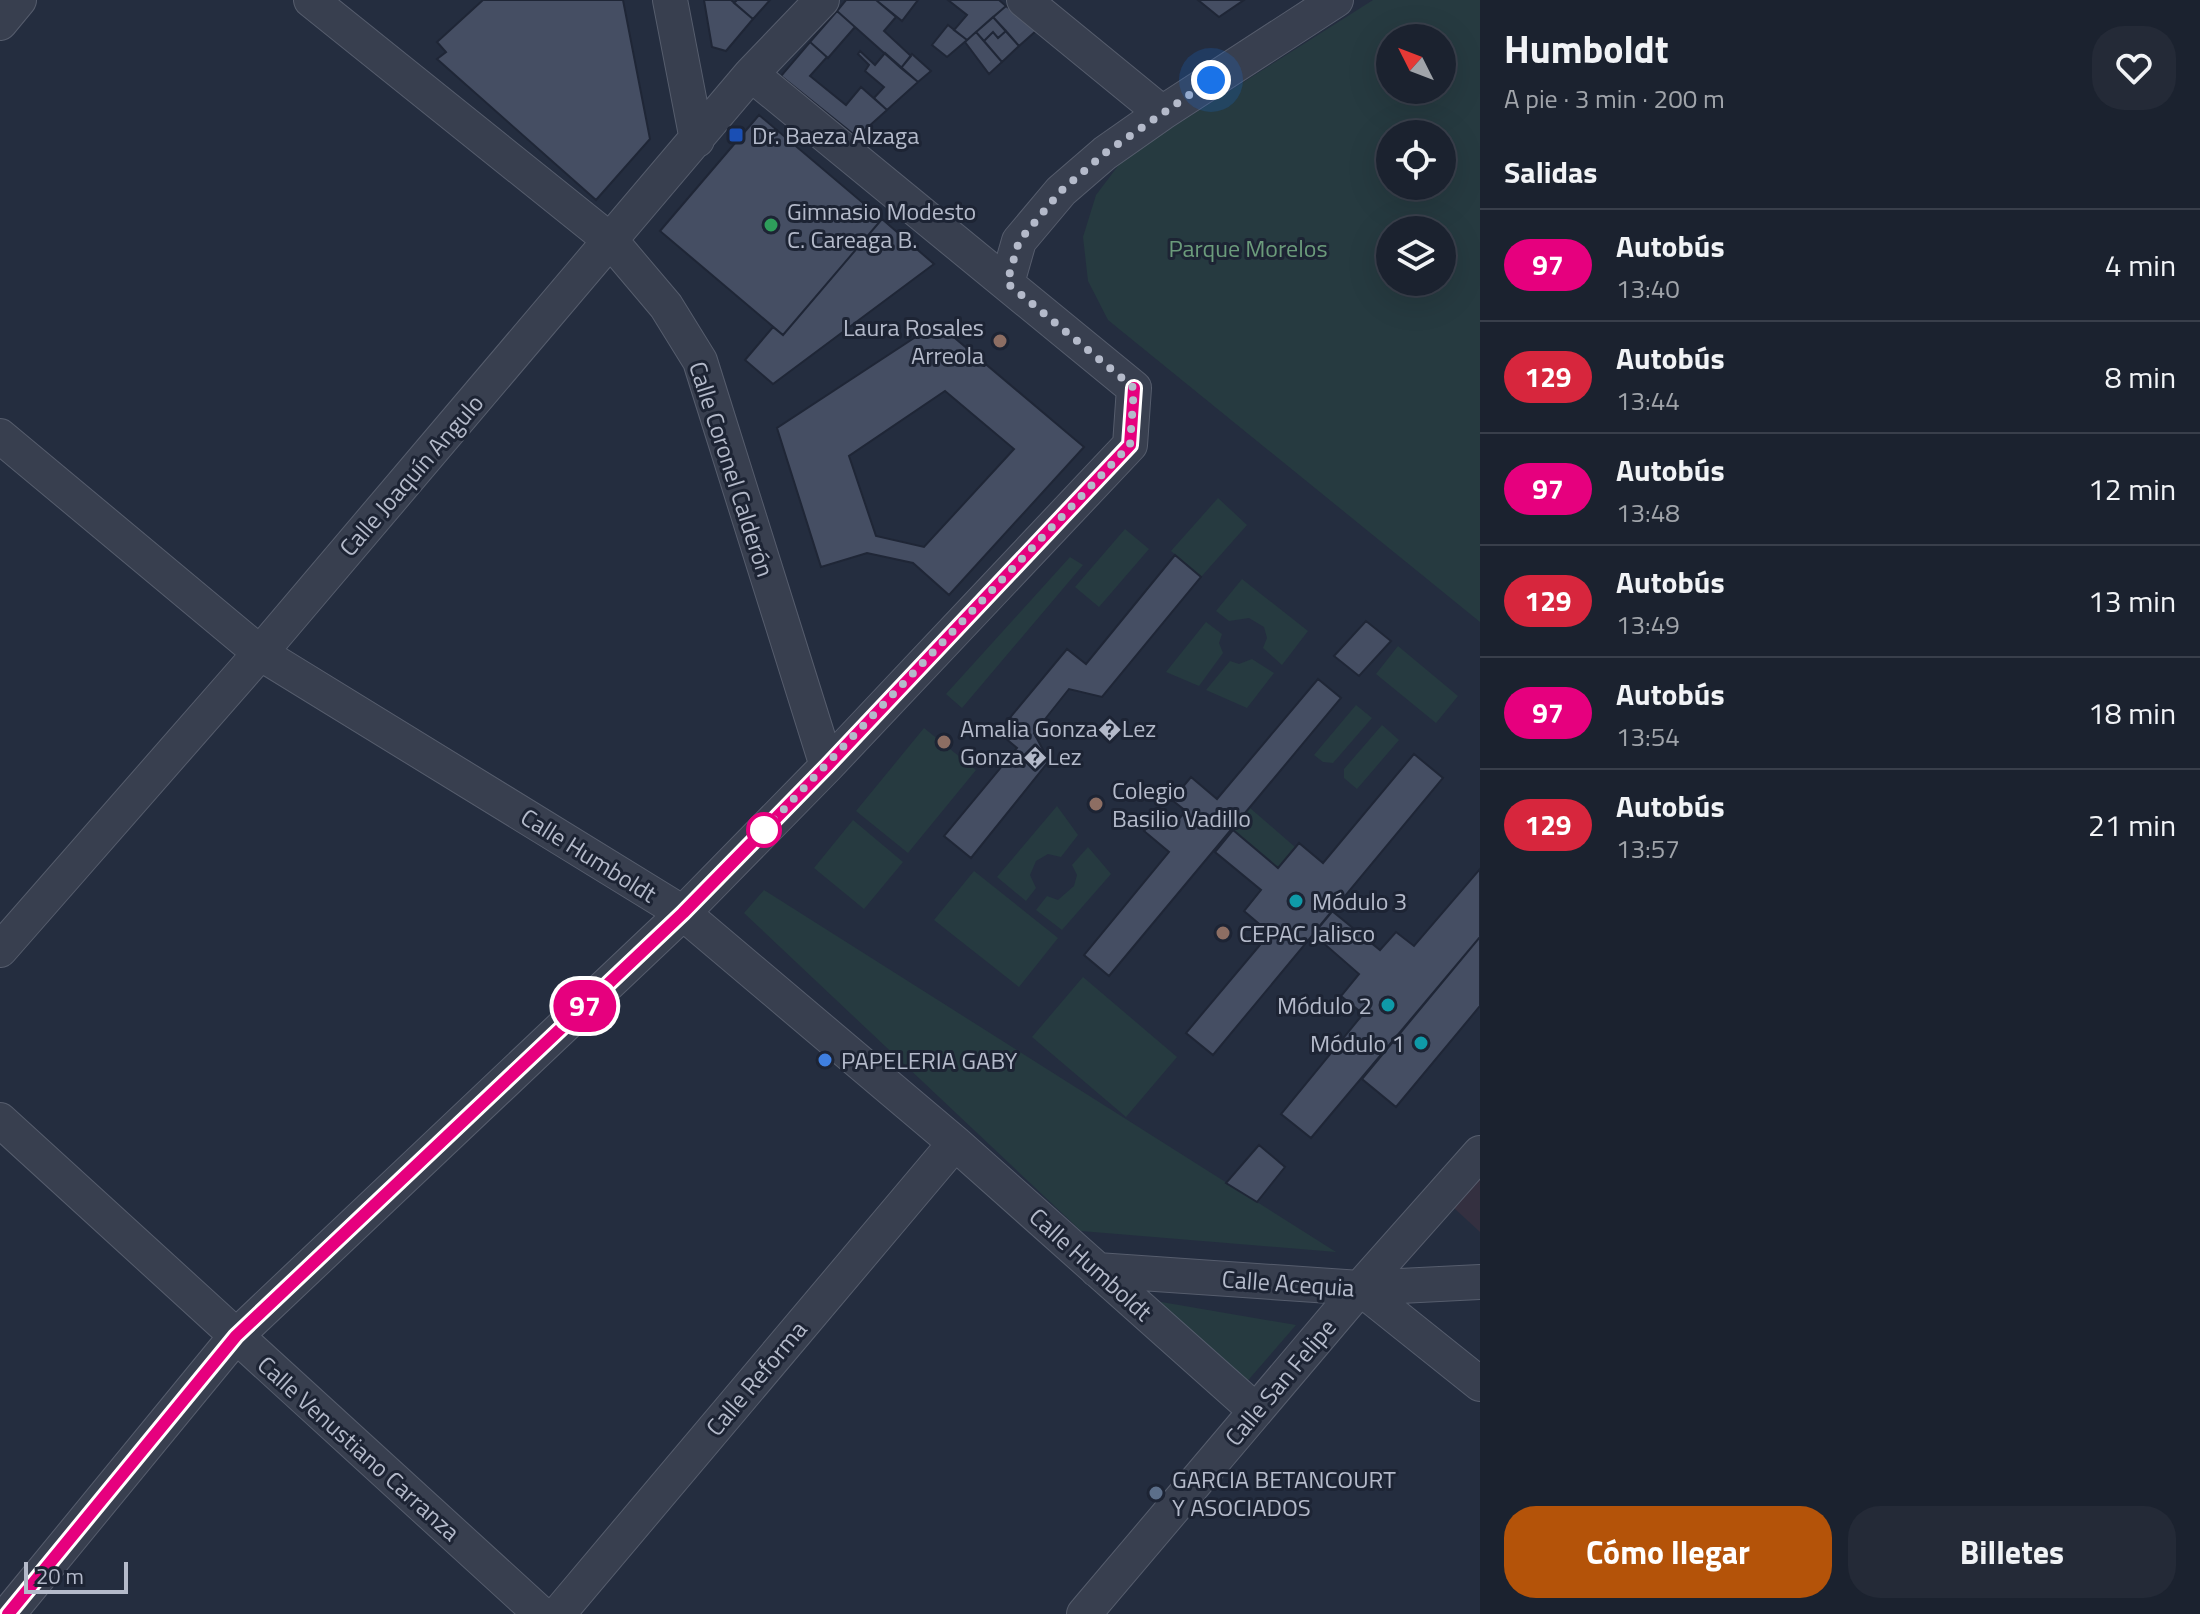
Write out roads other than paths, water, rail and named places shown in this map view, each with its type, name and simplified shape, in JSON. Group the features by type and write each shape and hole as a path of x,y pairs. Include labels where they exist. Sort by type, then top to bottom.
{"street":[{"path":"0,23 19,0"},
{"name":"Calle Coronel Calderón","path":"311,0 611,241 666,306 700,361 827,766"},
{"path":"670,0 697,140"},
{"name":"Calle Joaquín Angulo","path":"0,950 260,653 751,74 822,0"},
{"path":"1024,0 1162,113"},
{"path":"1007,283 1019,241 1061,191 1105,153 1336,0"},
{"path":"8,1614 236,1336 683,913 827,766 1130,445 1134,388 751,74"},
{"name":"Calle Humboldt","path":"0,436 260,653 683,913 955,1143 1256,1411"},
{"name":"Calle Venustiano Carranza","path":"0,1120 541,1614"},
{"name":"Calle Reforma","path":"558,1614 955,1143"},
{"name":"Calle San Felipe","path":"1084,1614 1360,1288 1480,1153"},
{"name":"Calle Acequia","path":"1097,1270 1360,1288 1480,1282"},
{"path":"1360,1288 1480,1384"}],"place":[{"name":"Dr. Baeza Alzaga","path":"736,135"},
{"name":"Gimnasio Modesto C. Careaga B.","path":"771,225"},
{"name":"Laura Rosales Arreola","path":"1000,341"},
{"name":"Amalia Gonza�Lez Gonza�Lez","path":"944,742"},
{"name":"Colegio Basilio Vadillo","path":"1096,804"},
{"name":"Módulo 3","path":"1296,901"},
{"name":"CEPAC Jalisco","path":"1223,933"},
{"name":"Módulo 2","path":"1388,1005"},
{"name":"Módulo 1","path":"1421,1043"},
{"name":"PAPELERIA GABY","path":"825,1060"},
{"name":"GARCIA BETANCOURT Y ASOCIADOS","path":"1156,1493"}],"park label":[{"name":"Parque Morelos","path":"1248,248"}]}
